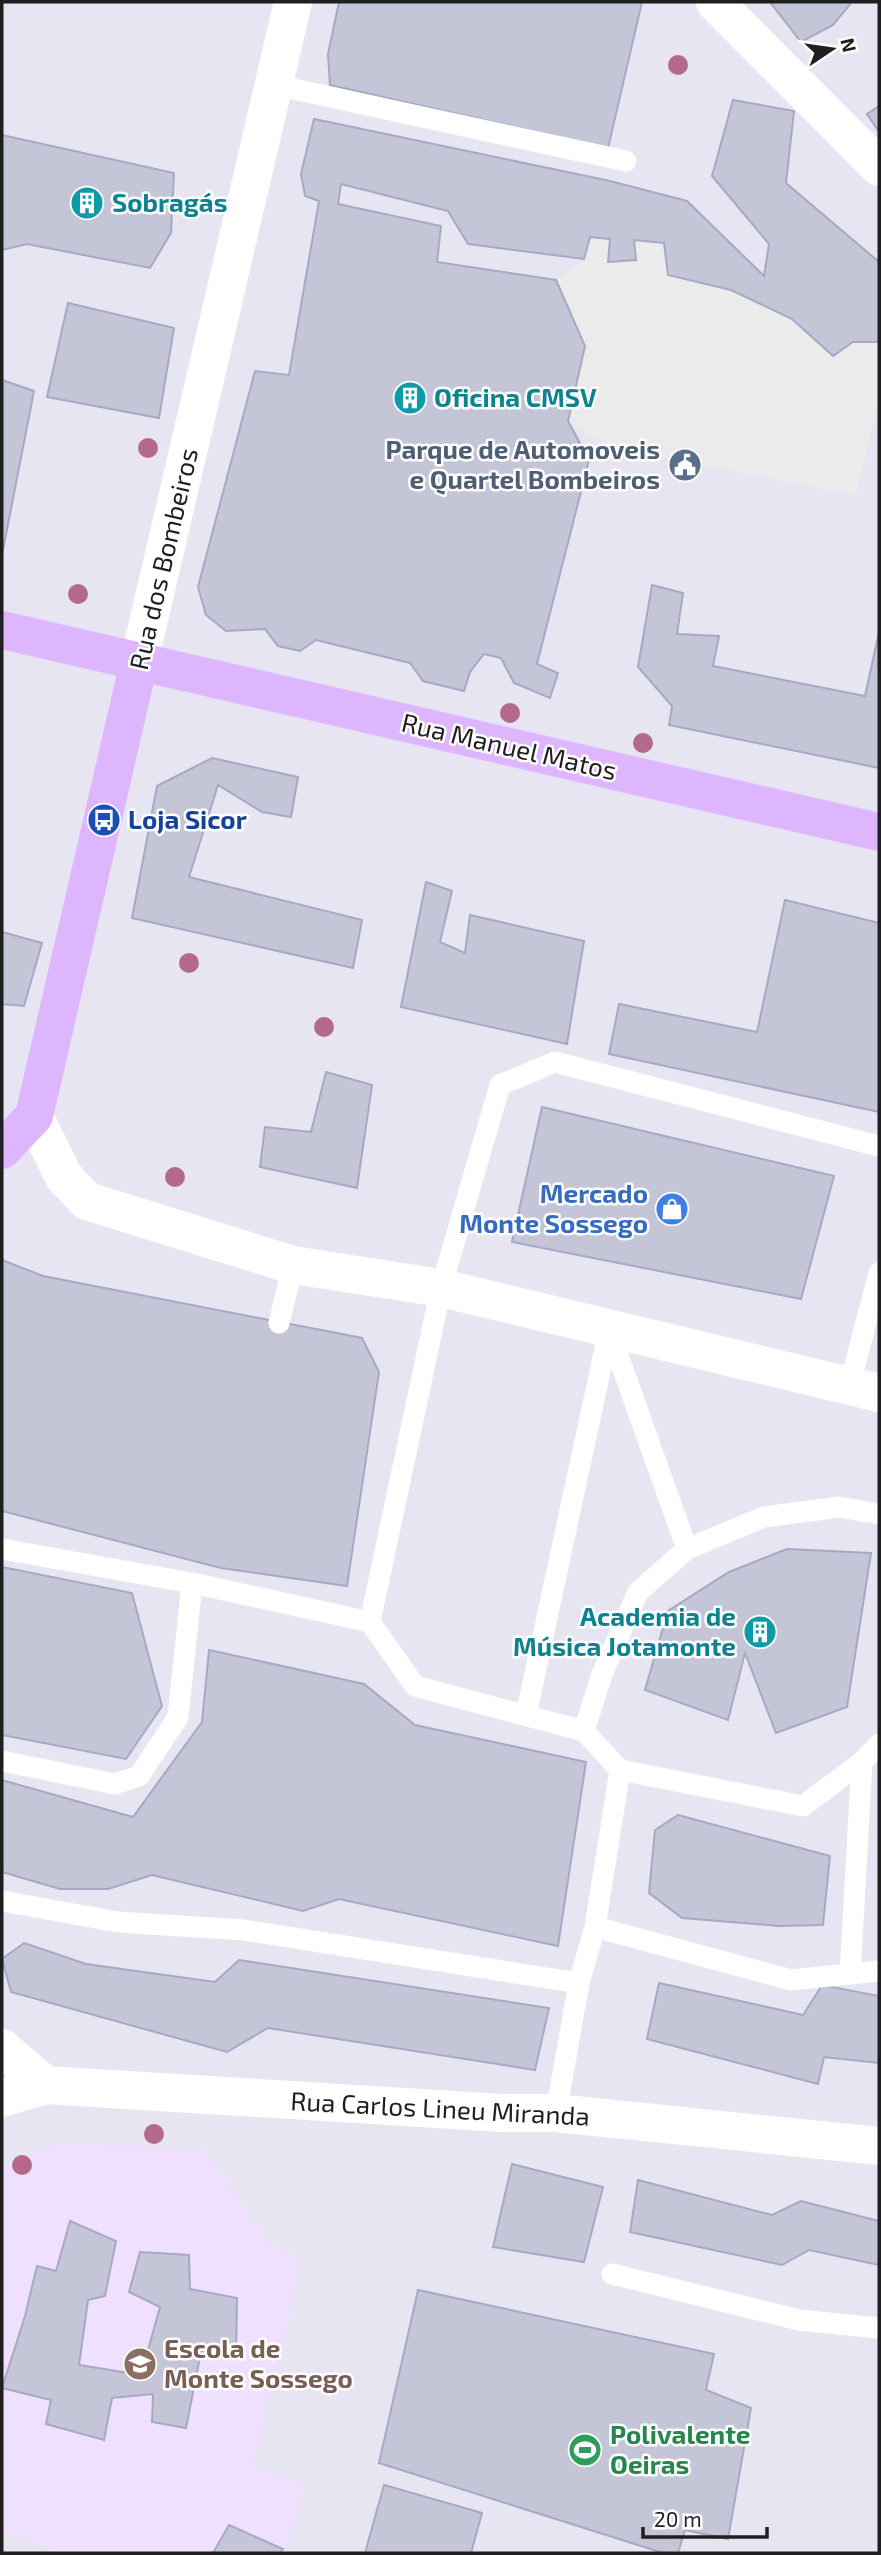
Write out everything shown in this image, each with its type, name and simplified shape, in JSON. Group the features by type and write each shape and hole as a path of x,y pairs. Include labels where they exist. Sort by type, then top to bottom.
{"main road":[{"name":"Rua Manuel Matos","path":"2,630 879,832"},
{"name":"Rua dos Bombeiros","path":"34,1116 139,662"},
{"path":"2,1150 34,1116"}],"street":[{"name":"Rua dos Bombeiros","path":"139,662 293,2"},
{"path":"715,2 879,167"},
{"path":"34,1116 64,1177 87,1201 293,1265 442,1288 864,1390"},
{"path":"2,2048 46,2085"},
{"name":"Rua Carlos Lineu Miranda","path":"2,2098 46,2085 503,2113 556,2113 879,2146"}],"lane":[{"path":"275,85 626,161"},
{"path":"370,1622 442,1288 500,1085 555,1062 879,1146"},
{"path":"279,1323 293,1265"},
{"path":"864,1390 879,1273"},
{"path":"609,1330 687,1549"},
{"path":"526,1715 609,1330"},
{"path":"584,1731 602,1674 638,1592 687,1549 764,1517 839,1507 879,1514"},
{"path":"2,1549 192,1583 219,1578 370,1622 415,1686 584,1731 620,1770 803,1806 862,1762 879,1744"},
{"path":"2,1761 115,1784 139,1776 178,1717 192,1583"},
{"path":"850,1974 862,1762"},
{"path":"556,2113 579,1983 595,1927 620,1770"},
{"path":"2,1901 118,1922 244,1930 579,1983"},
{"path":"595,1927 791,1980 879,1971"},
{"path":"612,2274 799,2320 879,2328"}],"shaded area":[{"path":"590,237 610,239 608,262 636,260 634,240 664,243 668,275 731,290 792,319 832,356 853,342 879,342 879,399 856,495 609,447 568,421 585,346 556,280 584,259"},
{"name":"Escola de Monte Sossego","path":"56,2144 202,2148 268,2243 302,2260 253,2467 305,2485 286,2553 57,2553 2,2531 2,2166"}],"building":[{"path":"339,2 642,2 608,148 330,85 328,54"},
{"path":"770,2 852,2 833,25 801,42"},
{"name":"Oficina CMSV","path":"733,100 794,111 786,183 879,262 879,342 853,342 833,356 792,319 731,290 668,275 664,243 634,240 636,260 608,262 610,239 590,237 584,259 468,244 448,211 341,184 338,204 441,226 437,262 556,280 585,346 568,421 589,460 537,664 558,673 550,698 514,683 501,658 484,654 470,672 464,691 423,681 410,663 316,640 300,651 278,646 265,629 226,631 206,615 198,587 255,371 289,375 319,201 305,196 301,174 314,119 610,181 687,201 764,276 769,244 712,176"},
{"path":"879,106 879,132 867,114"},
{"name":"Sobragás","path":"2,135 174,173 171,233 150,268 27,244 2,250"},
{"path":"68,303 174,328 159,418 47,397"},
{"path":"2,380 34,391 2,555"},
{"path":"652,585 683,593 677,634 719,636 713,666 865,696 879,632 879,768 669,725 672,706 638,667"},
{"path":"212,758 298,777 291,817 262,812 218,785 189,877 362,920 353,968 132,918 157,786"},
{"path":"426,882 452,891 440,942 465,953 470,915 584,941 567,1044 401,1007"},
{"path":"785,900 879,923 879,1112 609,1054 619,1004 757,1032"},
{"path":"2,932 42,943 24,1006 2,1004"},
{"path":"326,1072 372,1085 357,1188 260,1167 265,1127 311,1132"},
{"name":"Mercado Monte Sossego","path":"542,1107 834,1176 801,1299 512,1242"},
{"path":"2,1260 43,1276 362,1338 379,1372 347,1586 221,1568 2,1511"},
{"name":"Academia de Música Jotamonte","path":"787,1549 871,1553 847,1707 776,1733 745,1653 728,1720 645,1690 668,1611 729,1572"},
{"path":"2,1567 132,1593 162,1706 126,1759 2,1735"},
{"path":"209,1650 364,1684 415,1725 586,1762 558,1946 339,1899 303,1911 152,1875 108,1889 60,1889 2,1872 2,1780 133,1817 202,1722"},
{"path":"678,1815 830,1856 823,1925 779,1926 682,1918 649,1893 655,1830"},
{"path":"24,1943 86,1964 215,1982 239,1960 549,2008 535,2070 268,2028 227,2052 11,1992 2,1959"},
{"path":"659,1983 803,2015 822,1985 879,1996 879,2063 824,2057 818,2084 647,2039"},
{"path":"512,2164 603,2187 584,2262 493,2247"},
{"path":"638,2180 772,2215 801,2201 879,2221 879,2265 809,2250 782,2265 630,2232"},
{"path":"70,2221 116,2241 105,2296 88,2300 79,2365 141,2375 160,2307 129,2292 140,2252 189,2255 190,2289 237,2298 236,2357 201,2352 186,2428 152,2422 153,2394 112,2398 104,2440 46,2424 51,2400 2,2388 25,2316 37,2266 56,2271"},
{"path":"418,2290 714,2354 706,2390 751,2408 728,2539 685,2530 678,2553 663,2553 379,2463"},
{"path":"384,2485 482,2513 471,2553 365,2553"},
{"path":"229,2525 283,2549 280,2553 213,2553"}],"place":[{"name":"Sobragás","path":"87,203"},
{"name":"Oficina CMSV","path":"410,398"},
{"name":"Parque de Automoveis e Quartel Bombeiros","path":"685,465"},
{"name":"Loja Sicor","path":"104,820"},
{"name":"Mercado Monte Sossego","path":"672,1209"},
{"name":"Academia de Música Jotamonte","path":"760,1632"},
{"name":"Escola de Monte Sossego","path":"140,2364"},
{"name":"Polivalente Oeiras","path":"585,2450"}]}
